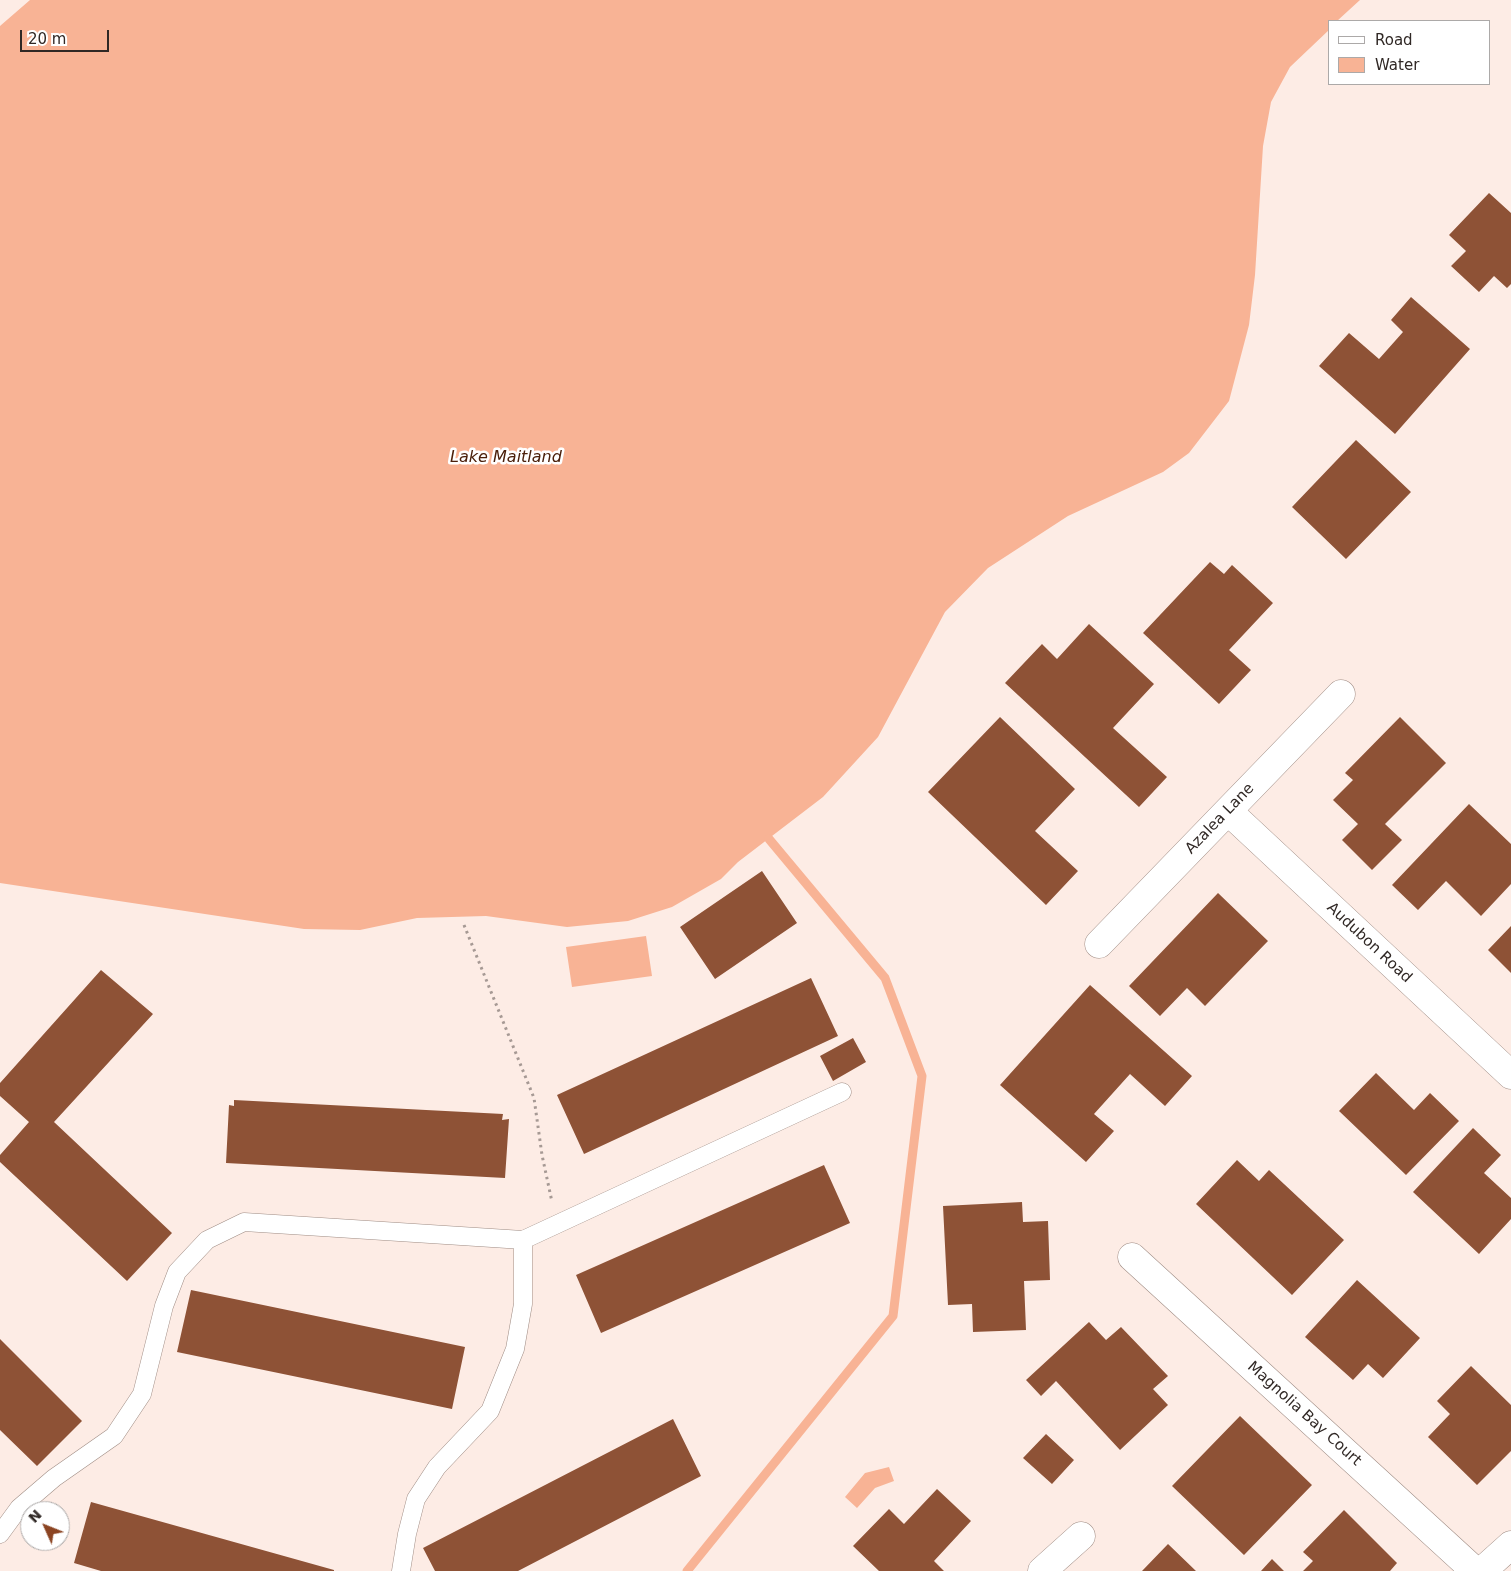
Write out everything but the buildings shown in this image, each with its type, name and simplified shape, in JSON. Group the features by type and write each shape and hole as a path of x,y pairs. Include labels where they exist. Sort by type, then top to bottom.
{"street":[{"name":"Azalea Lane","path":"1099,944 1341,694"},
{"name":"Audubon Road","path":"1228,811 1511,1075"},
{"name":"Magnolia Bay Court","path":"1132,1257 1475,1571"},
{"path":"1042,1571 1081,1536"},
{"path":"1482,1571 1511,1545"}],"lane":[{"path":"0,1534 19,1508 54,1478 114,1436 142,1394 164,1306 177,1272 207,1240 244,1222 523,1240 842,1092"},
{"path":"401,1571 406,1534 416,1499 437,1467 490,1411 515,1349 523,1304 523,1240"}],"path":[{"path":"464,924 534,1098 542,1155 556,1224"}],"water":[{"name":"Lake Maitland","path":"30,0 1360,0 1338,20 1328,20 1328,31 1290,67 1271,102 1263,146 1255,275 1249,325 1229,401 1189,453 1163,472 1068,516 988,568 945,612 878,737 823,797 738,862 721,879 672,907 628,921 567,927 486,916 417,918 360,930 304,929 0,883 0,26"},
{"path":"646,936 652,976 572,987 566,947"},
{"path":"889,1467 894,1481 875,1488 857,1508 845,1497 865,1473"}],"waterway":[{"path":"687,1571 893,1316 922,1076 885,978 769,839"}]}
